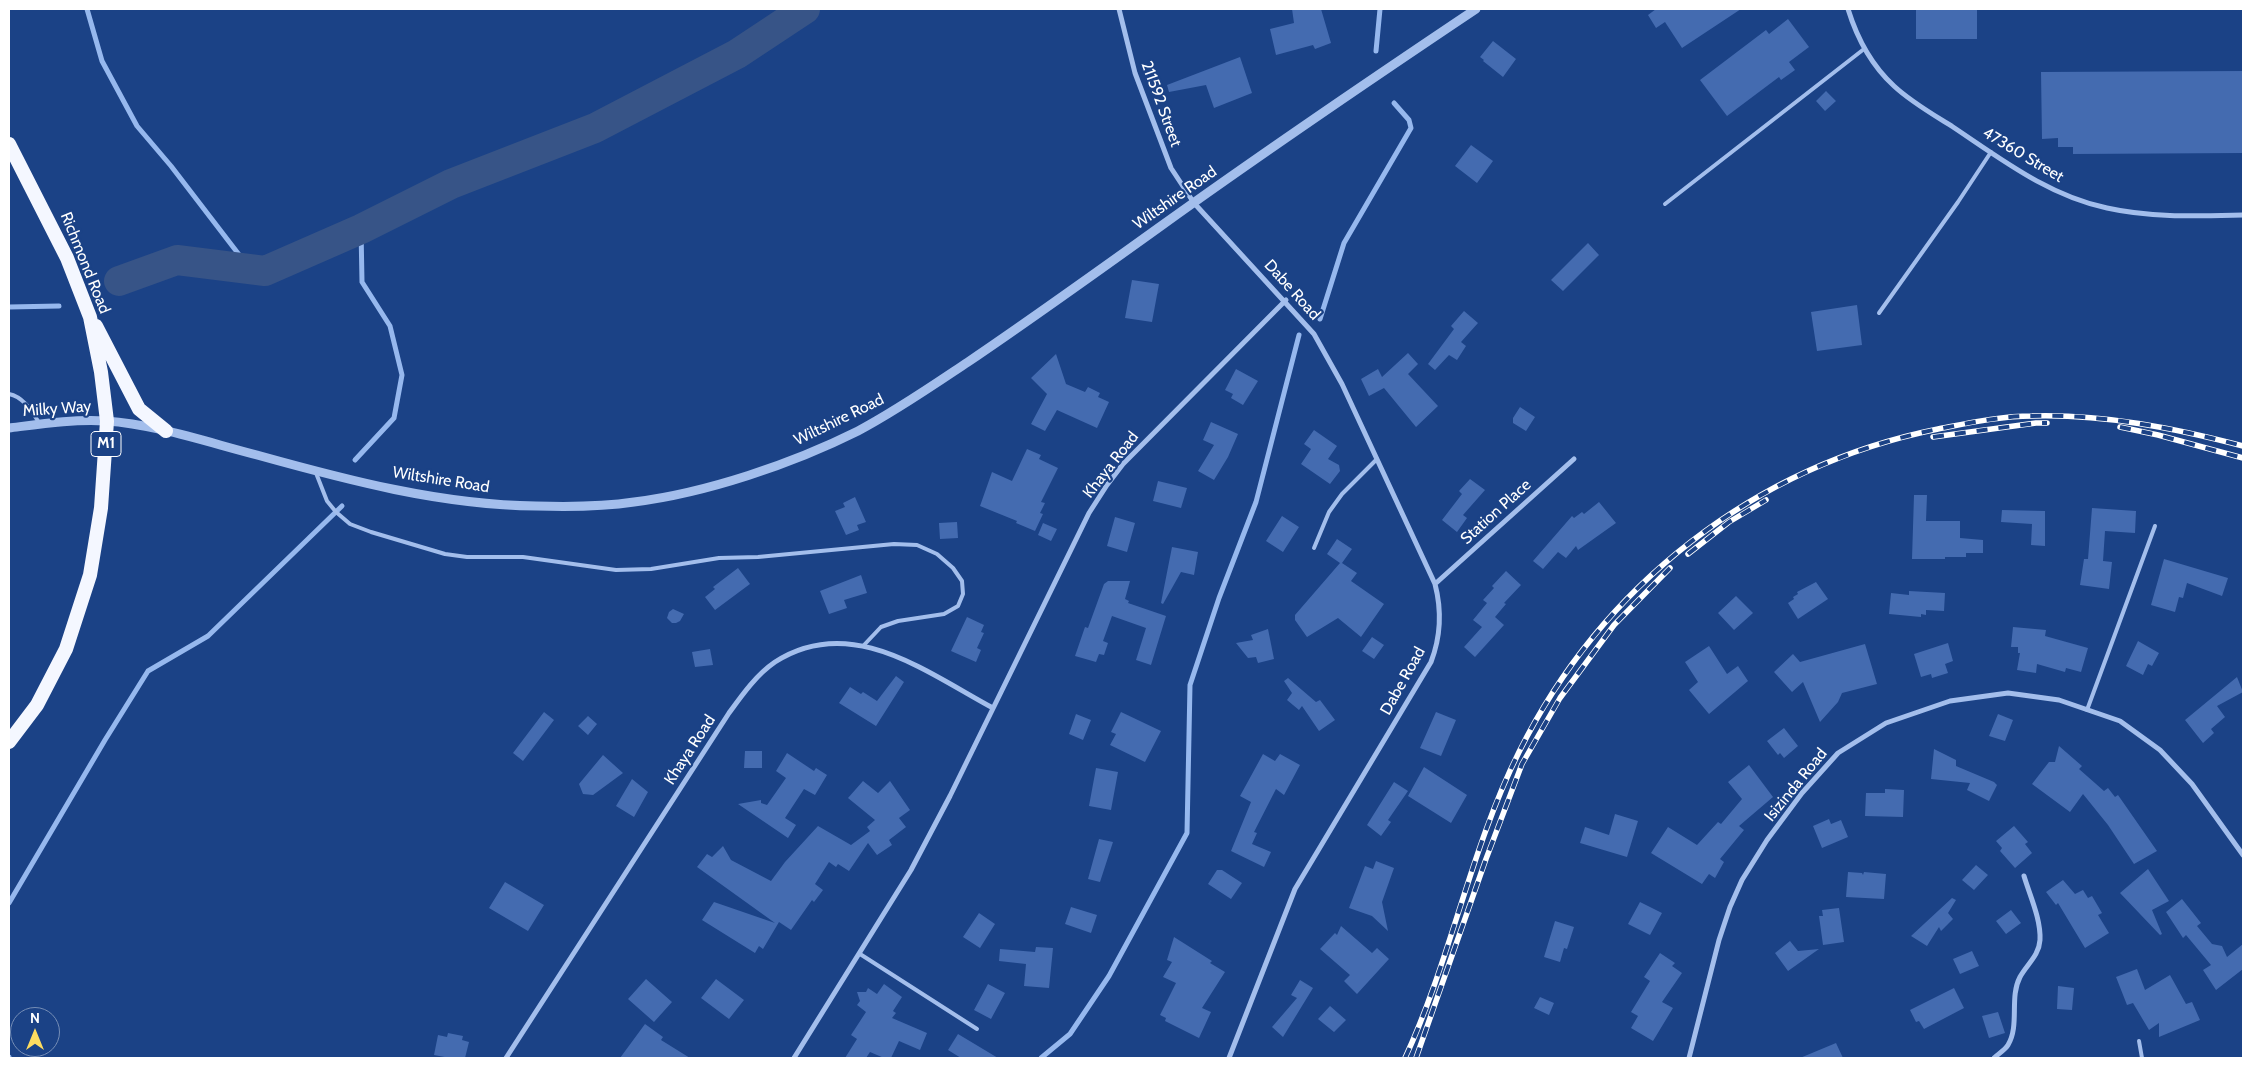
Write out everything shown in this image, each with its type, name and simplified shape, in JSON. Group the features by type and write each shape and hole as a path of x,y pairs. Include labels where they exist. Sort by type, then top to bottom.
{"highway":[{"name":"Richmond Road","path":"9,144 67,258 90,317 101,372 107,421 101,508 90,575 66,649 37,705 9,742"},
{"path":"90,317 139,409 166,431"}],"street":[{"name":"211592 Street","path":"1119,9 1135,74 1157,133 1171,168 1194,203"},
{"name":"Wiltshire Road","path":"107,421 166,431 316,471 444,498 499,505 591,506 636,502 701,488 761,471 858,431 907,402 1025,323 1194,203 1476,9"},
{"name":"47360 Street","path":"1848,9 1864,49 1894,87 2016,169 2067,196 2105,208 2147,215 2243,215"},
{"name":"Dabe Road","path":"1194,203 1286,300 1314,334 1329,358 1435,584 1439,598 1440,617 1438,642 1431,662 1295,889 1229,1058"},
{"name":"Khaya Road","path":"794,1058 911,870 1089,513 1107,485 1146,440 1286,300"},
{"name":"Milky Way","path":"9,428 40,424 107,421"},
{"name":"Station Place","path":"1435,584 1574,459"},
{"name":"Khaya Road","path":"506,1058 670,802 750,685 774,663 799,649 826,643 864,645 909,663 993,708"},
{"name":"Isizinda Road","path":"1689,1058 1719,940 1730,907 1742,880 1767,840 1802,793 1838,753 1886,723 1950,701 2008,693 2059,700 2120,721 2160,750 2192,784 2243,855"},
{"path":"1994,1058 2008,1045 2013,1026 2013,1002 2020,977 2036,956 2040,940 2037,917 2024,876"}],"lane":[{"path":"1665,204 1864,49"},
{"path":"1879,313 1948,218 1991,152"},
{"path":"9,394 16,395 29,407 40,424"},
{"path":"1314,548 1329,512 1342,494 1378,459"},
{"path":"316,471 327,500 336,512 350,524 445,554 467,557 532,558 616,570 651,569 719,558 758,557 894,544 917,545 937,554 953,568 962,581 963,594 958,606 944,614 898,621 881,627 864,645"},
{"path":"2088,710 2155,526"},
{"path":"860,954 977,1029"},
{"path":"2139,1041 2142,1058"}],"building":[{"path":"1292,9 1321,9 1331,43 1315,49 1313,45 1276,55 1270,29 1294,23"},
{"path":"1656,9 1741,9 1682,48 1665,22 1656,28 1648,15"},
{"path":"1916,9 1977,9 1977,39 1916,39"},
{"path":"1788,19 1809,47 1789,62 1795,70 1781,80 1779,77 1727,116 1700,80 1766,30 1769,34"},
{"path":"1493,41 1516,59 1503,77 1480,57"},
{"path":"1240,57 1252,93 1214,108 1206,85 1169,92 1167,85"},
{"path":"2243,71 2243,153 2073,154 2073,147 2058,147 2058,138 2042,139 2041,72"},
{"path":"1826,91 1836,101 1825,111 1816,101"},
{"path":"1471,145 1493,161 1477,183 1455,166"},
{"path":"1588,243 1599,255 1563,291 1551,280"},
{"path":"1132,280 1159,284 1152,322 1125,318"},
{"path":"1857,305 1862,345 1817,351 1811,312"},
{"path":"1464,311 1478,323 1461,342 1466,346 1457,360 1449,355 1435,370 1428,364 1454,329 1451,326"},
{"path":"1408,353 1418,364 1408,374 1438,406 1416,427 1384,388 1369,396 1361,379 1378,369 1382,377"},
{"path":"1056,354 1066,384 1085,392 1088,387 1100,393 1098,397 1109,402 1097,428 1057,410 1045,431 1031,424 1047,394 1031,378"},
{"path":"1236,369 1258,381 1243,405 1231,398 1233,394 1225,390"},
{"path":"1520,407 1535,417 1526,431 1513,423 1513,418"},
{"path":"1211,422 1238,434 1228,457 1214,480 1198,471 1214,445 1203,440"},
{"path":"1314,430 1337,446 1328,459 1339,465 1340,471 1330,484 1301,464 1311,449 1304,444"},
{"path":"1027,449 1041,455 1039,459 1058,468 1041,502 1045,503 1040,513 1043,514 1035,531 1016,523 1017,521 980,506 992,472 1012,481"},
{"path":"1470,479 1485,490 1463,515 1467,518 1457,532 1442,520 1462,494 1459,491"},
{"path":"1158,481 1187,488 1181,508 1153,501"},
{"path":"1914,495 1927,495 1926,521 1960,521 1960,538 1983,540 1983,553 1966,553 1966,557 1945,557 1945,559 1912,559"},
{"path":"855,497 866,522 857,525 859,530 846,535 835,511 845,507 843,503"},
{"path":"1599,502 1616,523 1578,550 1576,546 1566,558 1558,552 1543,569 1533,561 1572,516 1574,518 1582,512 1584,514"},
{"path":"2092,508 2136,511 2135,533 2105,531 2103,561 2112,562 2109,589 2080,585 2084,559 2088,559"},
{"path":"2002,510 2045,511 2045,546 2031,545 2032,524 2001,522"},
{"path":"1282,516 1299,527 1283,552 1266,541"},
{"path":"1115,517 1135,523 1127,552 1107,546"},
{"path":"957,522 958,538 940,539 939,523"},
{"path":"1043,523 1057,529 1051,541 1038,535"},
{"path":"1337,539 1352,549 1342,563 1357,573 1351,581 1384,604 1361,637 1338,618 1307,637 1295,620 1295,615 1340,563 1327,554"},
{"path":"1172,547 1198,552 1194,575 1181,572 1163,604 1161,603"},
{"path":"2164,559 2228,578 2222,596 2187,583 2183,598 2179,597 2175,612 2151,605"},
{"path":"738,568 750,584 715,610 705,597 715,589 713,587"},
{"path":"1506,571 1521,585 1504,603 1506,604 1495,617 1504,625 1475,657 1464,647 1482,627 1473,620 1487,603 1483,600 1494,588 1492,586"},
{"path":"861,575 867,593 844,600 847,608 829,614 820,591"},
{"path":"1108,581 1130,581 1125,599 1129,601 1128,603 1166,616 1151,665 1136,660 1146,628 1112,616 1103,641 1108,643 1104,655 1099,654 1096,662 1075,656 1085,627 1088,628 1104,584"},
{"path":"1816,582 1828,599 1798,619 1788,603 1794,599 1793,597 1798,594 1797,592"},
{"path":"1909,591 1945,593 1944,611 1926,610 1926,615 1921,614 1921,617 1889,614 1891,593 1909,595"},
{"path":"1736,596 1753,613 1734,630 1718,613"},
{"path":"673,609 684,614 680,621 676,623 672,623 667,618 669,612"},
{"path":"967,617 984,625 981,632 984,633 977,648 981,650 976,662 951,651"},
{"path":"2013,627 2046,630 2045,636 2088,648 2081,672 2066,668 2065,672 2037,664 2036,673 2017,670 2020,653 2018,653 2018,647 2011,647"},
{"path":"1268,629 1274,659 1258,663 1256,657 1248,658 1236,643 1253,640 1251,635"},
{"path":"1372,637 1384,645 1374,659 1362,651"},
{"path":"2138,641 2159,653 2152,666 2148,664 2143,675 2126,666"},
{"path":"1948,643 1953,661 1945,664 1948,673 1932,678 1931,674 1921,677 1914,654"},
{"path":"1865,644 1877,684 1842,693 1838,702 1820,722 1803,682 1792,692 1774,672 1793,654 1800,662"},
{"path":"1709,646 1727,674 1738,666 1748,681 1709,714 1689,690 1698,682 1685,662"},
{"path":"710,649 713,665 695,667 692,652"},
{"path":"896,676 904,682 876,726 839,703 850,687 861,694 863,692 877,701"},
{"path":"2237,677 2243,692 2217,706 2225,717 2211,729 2214,733 2203,743 2185,720"},
{"path":"1288,678 1316,702 1320,700 1335,720 1319,731 1302,706 1299,710 1287,700 1292,693 1284,681"},
{"path":"544,712 554,720 523,761 513,753"},
{"path":"1121,712 1161,731 1145,762 1110,745 1116,734 1111,732"},
{"path":"1436,712 1456,720 1441,756 1420,748"},
{"path":"1076,714 1091,720 1083,740 1069,734"},
{"path":"1998,714 2013,720 2005,741 1989,736"},
{"path":"588,716 597,724 588,735 578,726"},
{"path":"1784,728 1798,746 1784,758 1780,753 1778,755 1767,741"},
{"path":"2059,746 2082,766 2079,769 2104,791 2108,788 2115,797 2118,795 2157,851 2134,864 2108,825 2083,794 2070,812 2032,784 2049,762 2055,762"},
{"path":"1934,749 1956,760 1956,766 1994,782 1997,785 1989,801 1967,790 1970,783 1931,779"},
{"path":"745,751 762,751 762,768 744,768"},
{"path":"787,753 814,771 816,768 827,775 815,795 804,789 785,818 796,825 788,838 738,804 761,800 761,803 767,805 786,778 776,771"},
{"path":"1263,754 1275,761 1280,754 1300,765 1284,795 1276,789 1254,832 1257,833 1252,844 1271,852 1264,867 1231,851 1251,802 1240,796"},
{"path":"603,755 623,773 593,795 583,794 579,784"},
{"path":"1749,765 1773,797 1739,826 1744,830 1720,859 1724,862 1715,878 1709,874 1702,884 1651,853 1668,827 1697,845 1718,822 1721,824 1742,799 1728,782"},
{"path":"1424,767 1467,795 1451,823 1408,796"},
{"path":"1096,768 1118,772 1111,810 1089,806"},
{"path":"632,779 648,792 634,817 616,806"},
{"path":"863,781 878,793 890,781 910,810 899,818 906,827 889,840 892,845 877,855 868,843 849,871 838,864 836,867 829,862 815,884 823,890 814,902 812,900 791,930 779,922 763,949 759,946 755,953 702,920 714,902 775,923 697,867 707,854 712,857 723,846 731,860 771,881 785,862 818,826 851,845 870,831 867,827 875,820 848,798"},
{"path":"1394,782 1408,791 1388,820 1391,822 1381,836 1367,825"},
{"path":"1885,789 1904,790 1903,817 1865,816 1866,793 1885,793"},
{"path":"1615,814 1638,821 1627,857 1580,843 1585,827 1609,835"},
{"path":"1829,819 1831,824 1841,820 1848,837 1822,848 1813,826"},
{"path":"2014,826 2028,842 2025,844 2032,853 2015,868 2000,851 2002,848 1996,841"},
{"path":"1099,839 1113,842 1100,882 1088,879"},
{"path":"1376,861 1394,868 1382,902 1388,931 1372,916 1349,908 1365,866 1373,869"},
{"path":"1976,865 1988,875 1974,890 1962,880"},
{"path":"2148,869 2169,901 2152,910 2162,934 2160,935 2120,893"},
{"path":"1217,870 1222,870 1242,883 1231,899 1208,884"},
{"path":"1848,872 1862,873 1863,875 1864,872 1886,874 1884,899 1846,897"},
{"path":"2063,880 2075,894 2083,890 2088,898 2092,896 2102,913 2098,915 2109,933 2085,948 2058,903 2056,905 2046,892"},
{"path":"505,882 544,905 528,931 489,908"},
{"path":"1952,898 1956,900 1948,913 1953,919 1941,931 1939,927 1927,946 1911,936"},
{"path":"2182,899 2201,923 2197,926 2212,944 2222,946 2227,957 2243,944 2243,969 2216,990 2203,970 2211,965 2186,935 2183,938 2166,912"},
{"path":"1640,902 1662,913 1650,935 1628,924"},
{"path":"1071,907 1097,915 1091,933 1065,924"},
{"path":"1839,908 1844,942 1823,945 1819,916 1823,916 1822,910"},
{"path":"2011,910 2021,923 2006,934 1996,921"},
{"path":"979,913 995,924 980,948 963,937"},
{"path":"1555,921 1574,927 1567,949 1564,948 1560,962 1544,957"},
{"path":"1341,926 1372,953 1377,948 1389,959 1357,994 1344,981 1350,975 1320,949 1335,933 1337,935"},
{"path":"1174,937 1212,961 1210,963 1225,972 1202,1008 1211,1012 1199,1038 1165,1021 1166,1018 1160,1015 1176,983 1163,977 1172,962 1167,960"},
{"path":"1790,941 1798,951 1819,949 1788,971 1775,953"},
{"path":"1036,947 1053,948 1049,988 1024,986 1026,964 999,961 1000,949 1035,952"},
{"path":"1972,951 1979,966 1960,974 1953,959"},
{"path":"1660,953 1675,963 1672,966 1682,973 1662,1002 1673,1008 1653,1041 1631,1028 1638,1016 1631,1012 1650,981 1644,977"},
{"path":"2137,969 2145,990 2170,975 2186,1004 2192,1002 2200,1020 2159,1037 2159,1023 2149,1030 2133,1003 2127,1005 2116,977"},
{"path":"646,979 672,1002 654,1022 628,999"},
{"path":"716,979 744,1000 729,1019 701,998"},
{"path":"1300,980 1313,988 1283,1037 1272,1027 1297,998 1291,995"},
{"path":"884,984 902,997 893,1011 896,1013 892,1018 927,1033 920,1050 899,1041 891,1058 884,1058 870,1052 866,1058 845,1058 857,1039 851,1035 866,1012 857,1005 860,1001 857,992 866,992 868,988 877,994"},
{"path":"988,984 1005,993 991,1019 974,1010"},
{"path":"2058,986 2074,988 2072,1010 2057,1009"},
{"path":"1954,988 1964,1008 1924,1029 1919,1021 1916,1022 1910,1010"},
{"path":"1540,997 1554,1003 1549,1015 1534,1008"},
{"path":"1330,1006 1346,1020 1334,1032 1318,1019"},
{"path":"1998,1012 2005,1033 1989,1038 1982,1016"},
{"path":"645,1024 663,1037 661,1040 690,1058 620,1058"},
{"path":"448,1033 463,1036 462,1040 469,1042 465,1058 434,1055 438,1035 447,1037"},
{"path":"958,1034 998,1058 961,1058 948,1050"},
{"path":"1836,1043 1843,1058 1800,1058"}],"waterway":[{"path":"87,9 102,61 137,126 171,166 250,269"},
{"path":"119,281 177,260 265,271 361,229 451,184 595,128 737,54 805,9"},
{"path":"1376,51 1380,9"},
{"path":"1320,319 1344,243 1411,128 1409,120 1394,103"},
{"path":"355,460 394,418 402,375 390,326 362,282 361,229"},
{"path":"9,307 59,306"},
{"path":"1041,1058 1070,1034 1109,976 1187,833 1190,685 1219,598 1256,502 1299,335"},
{"path":"9,903 148,671 208,636 342,506"}],"railway":[{"path":"1405,1058 1435,982 1487,827 1519,752 1553,692 1594,636 1640,586 1691,542 1747,503 1807,472 1871,447 1938,429 1973,422 2020,416 2086,417 2139,423 2243,446"},
{"path":"1933,437 2047,423"},
{"path":"2120,427 2158,435 2243,458"},
{"path":"1688,554 1729,522 1766,500"},
{"path":"1416,1058 1486,859 1522,764 1560,698 1614,625 1670,568"}]}
